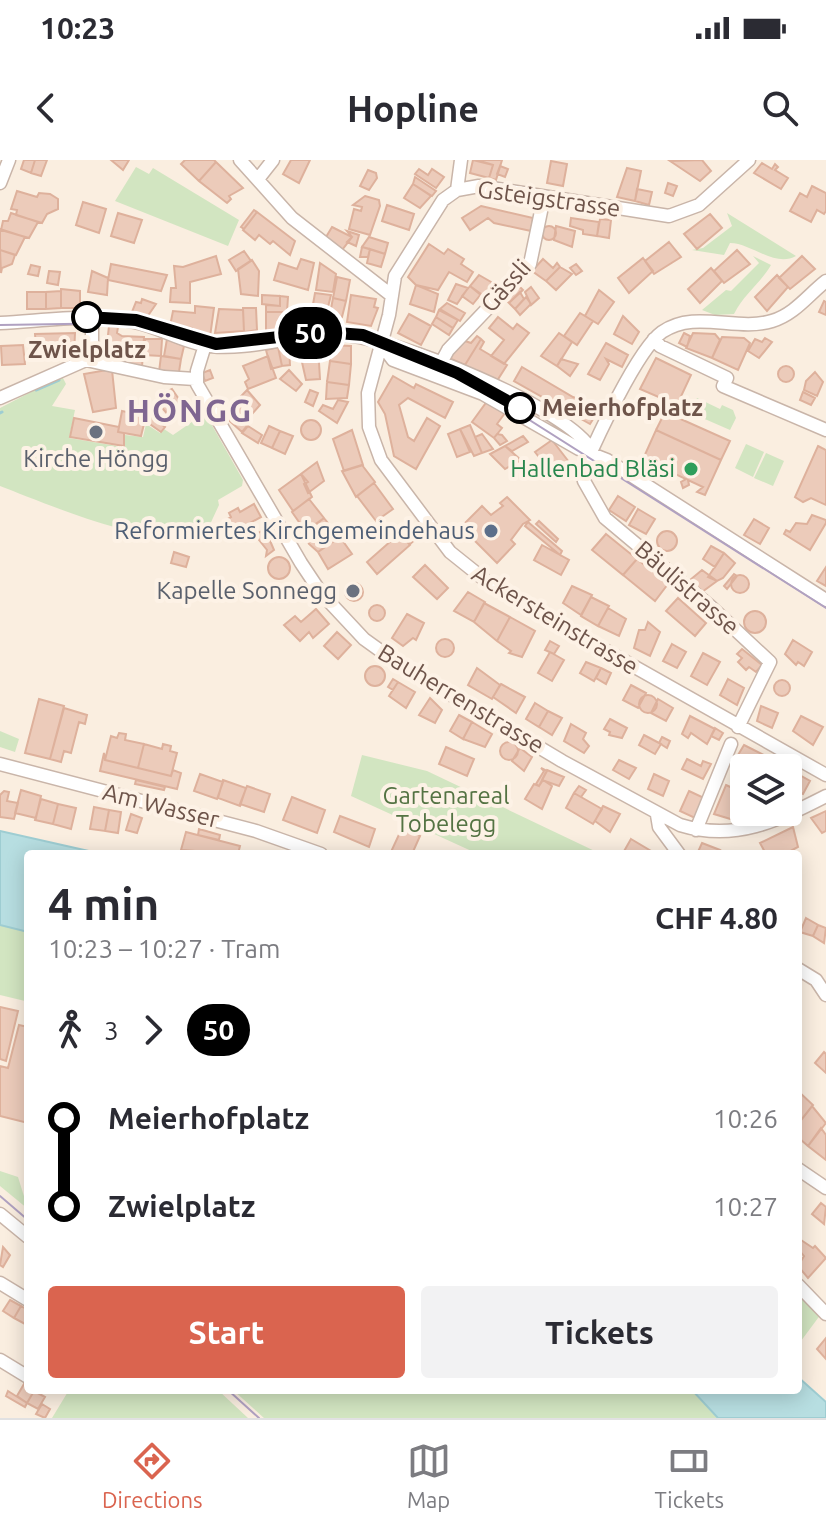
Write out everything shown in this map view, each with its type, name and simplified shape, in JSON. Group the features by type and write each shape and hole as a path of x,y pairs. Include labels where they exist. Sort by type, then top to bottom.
{"street":[{"path":"0,183 9,160"},
{"path":"240,160 292,218 391,295"},
{"path":"258,179 273,160"},
{"path":"457,190 461,160"},
{"name":"Gsteigstrasse","path":"381,344 400,265 443,200 457,190 479,186 649,214 678,214 699,205 749,160"},
{"name":"Gässli","path":"441,363 448,350 530,264 544,197"},
{"path":"592,451 654,339 672,327 692,322 749,325 773,321 803,303 826,281"},
{"path":"86,360 92,345 92,320"},
{"path":"0,323 134,322 205,345 327,334 400,346 441,363 579,449 592,451 826,600"},
{"path":"654,339 660,346 727,378 723,386 826,430"},
{"path":"381,344 393,360 487,390"},
{"name":"Ackersteinstrasse","path":"381,344 368,393 369,427 375,448 406,498 450,552 495,588 826,775"},
{"path":"0,398 86,360 164,377 195,379 205,345"},
{"name":"Bauherrenstrasse","path":"195,379 321,593 364,639 396,662 657,815 696,830 724,832 755,829 826,796"},
{"name":"Bäulistrasse","path":"592,451 582,472 605,518 710,606 770,662 738,727"},
{"path":"696,830 731,744"},
{"name":"Am Wasser","path":"0,764 241,827 309,850"},
{"path":"657,815 659,827 676,850"},
{"path":"802,971 816,980 826,995"},
{"path":"802,1172 826,1188"},
{"path":"0,1214 24,1234"},
{"path":"0,1283 24,1298"},
{"path":"802,1289 826,1314"},
{"path":"0,1360 24,1375"}],"green space":[{"path":"136,167 149,174 153,168 239,220 228,246 115,201"},
{"path":"727,213 796,256 780,259 730,243 724,255 692,250 703,248 732,226"},
{"path":"753,256 771,265 734,314 715,315 702,310 726,290 731,291 759,263"},
{"path":"62,376 66,384 52,406 75,410 69,438 123,447 125,435 143,437 146,424 160,433 164,429 173,435 205,413 243,480 242,486 218,500 219,505 206,533 186,538 133,532 73,514 0,486 0,408"},
{"path":"697,398 720,409 722,405 733,410 736,418 730,430 691,413"},
{"path":"746,444 764,452 753,477 735,468"},
{"path":"766,453 784,461 773,486 754,478"},
{"path":"0,731 19,739 15,752 0,747"},
{"name":"Gartenareal Tobelegg","path":"362,755 427,771 593,850 469,850 351,796"},
{"path":"0,925 24,931 24,1001 0,995"},
{"path":"0,1171 18,1177 24,1206 0,1186"},
{"path":"802,1295 821,1314 802,1340"},
{"path":"67,1394 222,1394 248,1418 52,1418"},
{"path":"237,1394 696,1394 718,1418 264,1418"}],"water":[{"path":"0,831 84,850 24,850 24,931 0,925"},
{"path":"802,1381 826,1402 826,1418 718,1418 696,1394 802,1394"}],"building":[{"path":"24,160 35,160 31,173 21,169"},
{"path":"35,160 47,160 41,176 31,173"},
{"path":"111,160 129,160 123,170"},
{"path":"185,160 216,162 199,181 181,164"},
{"path":"291,160 310,160 299,183 283,174"},
{"path":"473,160 493,165 489,178 470,173"},
{"path":"477,160 502,160 496,180 489,178 493,165"},
{"path":"702,160 711,171 700,181 670,161"},
{"path":"551,161 567,164 563,186 547,183"},
{"path":"216,162 243,188 229,196 231,199 227,203 199,181"},
{"path":"762,163 772,169 775,164 778,167 775,170 788,178 781,189 754,173"},
{"path":"500,166 508,169 505,177 497,174"},
{"path":"627,168 641,171 635,201 617,197"},
{"path":"419,169 428,175 432,169 444,177 436,188 415,174"},
{"path":"368,170 376,173 377,178 369,190 360,186"},
{"path":"415,177 436,191 432,196 413,184"},
{"path":"668,183 677,186 673,196 665,193"},
{"path":"413,184 431,196 420,208 404,198"},
{"path":"812,186 826,193 826,211 824,214 817,210 811,222 790,211 800,193 807,197"},
{"path":"637,189 652,192 649,205 635,201"},
{"path":"17,191 37,197 39,193 50,194 58,199 58,209 47,214 42,223 16,215 17,210 11,209"},
{"path":"365,196 379,200 380,206 370,235 349,229 354,209 361,211 362,207 353,205"},
{"path":"83,202 106,209 99,233 76,225"},
{"path":"387,205 414,214 409,230 382,221"},
{"path":"481,206 533,218 531,231 494,223 488,218 470,230 462,218"},
{"path":"254,210 257,212 244,229 241,227"},
{"path":"257,212 295,241 290,255 273,241 270,244 259,235 255,240 243,230"},
{"path":"11,213 38,222 29,238 1,230 3,221 8,221"},
{"path":"118,213 142,220 134,243 111,236"},
{"path":"710,214 722,228 697,249 684,234"},
{"path":"571,218 599,222 597,236 583,234 583,230 570,226"},
{"path":"600,219 611,220 609,238 597,236"},
{"path":"549,226 556,233 549,240 542,233"},
{"path":"556,226 575,231 572,247 554,240"},
{"path":"332,227 352,237 342,250 326,237"},
{"path":"0,229 25,237 16,255 0,250"},
{"path":"347,231 359,235 356,246 347,242 352,237"},
{"path":"369,237 388,243 385,254 362,247"},
{"path":"669,242 681,257 654,274 645,261"},
{"path":"429,244 444,254 448,249 464,259 461,264 473,272 467,282 449,272 438,290 416,285 408,277"},
{"path":"362,247 370,249 368,257 360,257"},
{"path":"370,249 385,254 381,267 367,263"},
{"path":"0,250 15,255 12,264 2,268 1,273"},
{"path":"737,250 750,264 724,283 714,271"},
{"path":"244,251 251,261 236,271 229,260"},
{"path":"216,256 221,274 190,282 190,303 170,302 171,288 176,288 174,266 183,267"},
{"path":"802,256 815,269 790,289 779,278"},
{"path":"643,258 653,271 629,293 618,278"},
{"path":"301,259 314,263 308,290 274,280 279,263 297,269"},
{"path":"543,259 553,268 557,263 560,267 546,281 532,271"},
{"path":"252,260 259,271 258,296 241,294 238,269"},
{"path":"320,263 336,274 333,292 316,290"},
{"path":"111,264 167,275 161,291 108,280"},
{"path":"576,264 582,271 576,275 570,268"},
{"path":"31,265 40,267 38,276 28,274"},
{"path":"560,267 572,274 556,290 546,281"},
{"path":"711,268 722,281 700,303 688,289"},
{"path":"49,271 60,272 58,285 47,283"},
{"path":"92,271 108,278 107,295 88,292"},
{"path":"479,275 498,286 487,300 470,286"},
{"path":"777,275 788,287 767,311 755,297"},
{"path":"337,277 350,280 346,301 333,298"},
{"path":"456,284 468,288 457,304 448,300"},
{"path":"416,285 438,294 434,312 410,304"},
{"path":"518,285 523,290 509,303 503,298"},
{"path":"470,286 481,294 473,304 462,296"},
{"path":"531,287 539,298 531,305 525,292"},
{"path":"61,289 80,291 80,308 61,308"},
{"path":"599,290 614,302 598,324 585,316"},
{"path":"61,291 61,308 46,309 46,292"},
{"path":"27,292 46,292 46,309 27,309"},
{"path":"520,292 524,299 515,309 509,303"},
{"path":"315,293 331,295 324,323 310,321"},
{"path":"262,295 280,296 280,306 262,304"},
{"path":"351,295 376,299 374,307 378,308 371,326 347,322"},
{"path":"280,296 288,297 287,312 266,312 266,305 280,306"},
{"path":"526,297 531,304 520,315 515,309"},
{"path":"333,298 346,301 342,317 330,314"},
{"path":"142,299 156,304 147,317 132,312 136,302 141,303"},
{"path":"826,302 826,315 819,312"},
{"path":"447,303 465,313 460,321 440,309"},
{"path":"195,306 214,308 210,337 192,333 192,328 170,326 173,311 195,313"},
{"path":"243,308 256,308 257,330 244,332"},
{"path":"219,309 243,310 244,331 215,333"},
{"path":"439,310 458,320 453,328 436,317"},
{"path":"266,312 287,312 288,332 266,333"},
{"path":"580,313 593,321 577,345 564,336"},
{"path":"409,314 431,326 421,345 398,333"},
{"path":"623,316 639,332 632,344 614,334"},
{"path":"296,317 296,326 287,327 287,318"},
{"path":"436,317 453,328 449,335 432,324"},
{"path":"498,317 513,329 517,324 529,333 504,364 491,356 504,340 489,328"},
{"path":"109,326 118,327 117,333 122,336 144,337 142,367 105,362"},
{"path":"75,333 74,356 37,360 35,334"},
{"path":"559,333 572,342 557,366 541,356"},
{"path":"684,333 690,336 687,347 679,343"},
{"path":"693,333 715,334 720,340 712,358 686,348"},
{"path":"477,336 481,339 465,365 449,358 462,340 471,343"},
{"path":"722,337 744,338 750,343 738,370 712,358"},
{"path":"765,338 772,342 759,358 748,351 755,339 762,342"},
{"path":"145,339 162,339 161,356 144,355"},
{"path":"167,339 184,346 181,359 164,356"},
{"path":"481,339 484,342 480,349 507,365 495,384 465,365"},
{"path":"606,343 628,355 622,367 606,359 609,364 600,380 588,374"},
{"path":"23,345 25,364 2,365 1,346"},
{"path":"330,345 351,346 351,364 330,361"},
{"path":"289,346 290,365 282,366 278,347"},
{"path":"318,346 320,379 306,380 299,349"},
{"path":"278,347 282,366 271,369 266,350"},
{"path":"161,356 181,359 179,372 159,372"},
{"path":"268,356 276,378 248,389 245,382 249,379 243,366"},
{"path":"656,358 691,375 677,405 640,389"},
{"path":"561,359 578,364 570,376 557,366"},
{"path":"330,361 351,364 349,385 327,382"},
{"path":"783,366 789,366 794,374 792,380 783,382 778,377 778,371"},
{"path":"522,367 573,397 600,408 590,424 514,381"},
{"path":"112,370 116,408 93,412 84,374"},
{"path":"210,370 213,378 205,381 202,373"},
{"path":"289,370 302,384 296,391 280,379"},
{"path":"815,372 823,382 817,396 804,390 806,381"},
{"path":"393,376 414,388 416,384 453,402 445,418 408,398 399,405 408,437 414,441 427,418 440,426 416,469 394,456 385,414 378,402"},
{"path":"327,382 349,385 347,398 326,399"},
{"path":"172,389 185,408 170,417 156,401 160,399 158,395"},
{"path":"247,390 260,405 244,423 247,426 242,432 223,415"},
{"path":"310,390 318,393 313,406 305,402"},
{"path":"803,392 815,398 811,405 800,400"},
{"path":"338,400 348,402 337,423 319,411 323,405 333,409"},
{"path":"488,400 505,413 497,424 502,428 494,438 472,422"},
{"path":"122,411 146,416 141,436 118,432"},
{"path":"665,412 730,441 721,460 656,430"},
{"path":"151,417 165,427 161,432 147,422"},
{"name":"Kirche Höngg","path":"74,418 119,427 118,432 124,433 124,446 70,437"},
{"path":"311,420 318,423 321,430 318,437 311,440 304,437 301,430 304,423"},
{"path":"470,425 482,453 474,456 460,429"},
{"path":"248,426 262,435 258,443 242,433"},
{"path":"269,426 280,431 272,448 261,443"},
{"path":"460,429 470,452 457,457 448,434"},
{"path":"352,430 363,465 344,471 333,439"},
{"name":"Hallenbad Bläsi","path":"656,430 721,460 705,495 697,492 703,487 688,480 689,485 683,488 681,482 686,479 643,459"},
{"path":"280,431 293,436 285,454 272,448"},
{"path":"482,434 493,449 482,453 475,437"},
{"path":"497,434 507,441 500,445 494,438"},
{"path":"523,436 528,442 512,451 505,446"},
{"path":"552,440 569,462 553,475 535,452"},
{"path":"505,446 521,460 505,469 490,454"},
{"path":"818,446 826,450 826,505 811,498 803,502 795,497"},
{"path":"317,462 324,481 308,493 304,484 308,482 301,474"},
{"path":"362,465 375,482 356,497 342,471"},
{"path":"301,474 312,497 293,511 279,490"},
{"path":"374,483 393,509 376,521 357,496"},
{"path":"618,496 635,507 626,521 609,510"},
{"name":"Reformiertes Kirchgemeindehaus","path":"507,497 530,520 523,524 511,540 515,544 497,563 461,527 482,506 491,515 503,506 500,503"},
{"path":"309,499 324,518 306,532 292,512"},
{"path":"254,504 261,517 237,530 235,526 230,528 226,520 231,517 229,513 238,508 240,512"},
{"path":"638,509 655,519 646,534 629,525"},
{"path":"812,515 826,520 826,523 810,550 784,534 786,530 790,532 796,523 807,524"},
{"path":"324,518 339,537 318,552 309,544 304,532"},
{"path":"754,519 769,528 760,544 744,535"},
{"path":"539,521 558,539 556,542 536,524"},
{"path":"528,522 562,551 560,555 525,526"},
{"path":"408,527 417,538 410,544 401,534"},
{"path":"265,529 274,550 266,556 267,550 255,535"},
{"path":"667,531 674,534 677,541 674,548 667,551 660,548 657,541 660,534"},
{"path":"400,533 410,545 377,574 367,562"},
{"path":"606,534 637,559 623,575 592,550"},
{"path":"340,537 352,554 328,569 318,552"},
{"path":"542,545 569,560 561,575 534,560"},
{"path":"711,546 724,553 715,567 703,559"},
{"path":"174,552 189,557 186,567 171,563"},
{"path":"724,553 735,563 717,581 708,577"},
{"path":"279,557 287,560 290,568 287,576 279,579 271,576 268,568 271,560"},
{"path":"637,559 668,584 655,601 623,575"},
{"path":"425,565 448,588 437,599 413,577"},
{"path":"826,567 826,586 817,581"},
{"path":"702,570 717,581 702,592 690,580"},
{"path":"734,574 737,576 727,589 724,586"},
{"path":"740,575 749,584 740,593 731,584"},
{"name":"Kapelle Sonnegg","path":"354,583 363,592 354,601 345,592"},
{"path":"572,586 592,595 581,615 563,603"},
{"path":"468,592 485,602 474,622 454,611"},
{"path":"591,597 609,606 598,626 581,616"},
{"path":"678,598 706,623 695,636 666,611"},
{"path":"484,603 510,617 497,641 474,622"},
{"path":"377,605 385,613 377,621 369,613"},
{"path":"608,608 626,619 619,636 598,626"},
{"path":"316,609 329,624 313,638 309,632 300,641 284,625 295,616 301,622"},
{"path":"755,611 766,622 755,633 744,622"},
{"path":"407,614 424,623 416,640 413,638 403,646 392,638"},
{"path":"510,617 535,631 522,657 509,653 511,651 497,641"},
{"path":"648,622 660,632 650,656 634,648 639,630 645,630"},
{"path":"337,632 351,645 338,659 324,646"},
{"path":"441,639 449,639 454,648 452,655 441,657 436,652 436,644"},
{"path":"793,640 812,652 804,666 798,662 796,665 785,654"},
{"path":"550,641 559,646 554,654 545,650"},
{"path":"672,644 686,652 677,668 663,661"},
{"path":"742,649 762,665 756,672 749,667 746,670 738,662 742,658 737,654"},
{"path":"550,652 564,660 552,681 538,673"},
{"path":"703,653 720,662 707,685 691,676"},
{"path":"586,662 601,668 594,681 580,673"},
{"path":"371,666 379,666 385,676 379,686 371,686 365,680 365,672"},
{"path":"477,668 500,685 492,699 468,685"},
{"path":"601,668 611,673 606,684 596,678"},
{"path":"393,679 398,682 393,690 388,687"},
{"path":"728,679 744,688 737,705 720,695"},
{"path":"779,680 785,680 790,688 788,694 779,696 774,691 774,685"},
{"path":"398,682 415,692 406,708 389,696"},
{"path":"501,684 525,697 516,713 493,697"},
{"path":"631,685 646,693 638,708 623,700"},
{"path":"648,695 657,704 648,713 639,704"},
{"path":"430,698 442,710 435,723 419,715"},
{"path":"39,699 64,706 50,759 25,753"},
{"path":"658,699 673,708 666,721 651,713"},
{"path":"535,703 548,711 539,727 526,719"},
{"path":"761,706 778,713 772,728 757,721"},
{"path":"64,708 87,715 85,724 79,722 71,753 64,751 61,762 50,759"},
{"path":"548,711 562,718 552,735 539,727"},
{"path":"459,715 472,722 463,739 450,731"},
{"path":"690,716 715,729 707,744 691,733 688,738 682,734"},
{"path":"801,716 823,727 813,745 793,731"},
{"path":"610,719 627,728 622,738 609,735 610,732 604,729"},
{"path":"472,722 492,734 485,747 463,739"},
{"path":"571,724 586,733 583,739 589,746 584,753 564,741"},
{"path":"715,728 723,733 719,740 711,736"},
{"path":"119,733 126,734 125,740 144,744 138,768 105,760 111,736 117,738"},
{"path":"644,735 661,744 655,754 639,745"},
{"path":"662,737 670,741 667,748 659,743"},
{"path":"509,742 518,751 509,760 500,751"},
{"path":"144,744 162,749 163,744 171,746 170,751 177,753 171,776 138,768"},
{"path":"744,745 762,754 739,754"},
{"path":"446,747 474,759 467,776 439,764"},
{"path":"520,748 532,757 524,771 512,761"},
{"path":"104,753 105,760 171,776 173,770 181,773 177,789 100,771"},
{"path":"687,759 701,766 703,761 711,764 703,779 682,769"},
{"path":"619,760 636,768 629,779 613,770"},
{"path":"541,768 547,771 539,786 536,784 544,771"},
{"path":"547,770 564,777 559,786 542,780"},
{"path":"200,774 223,782 217,799 194,791"},
{"path":"654,774 669,781 663,796 648,789"},
{"path":"802,776 810,781 802,794"},
{"path":"136,780 165,787 164,790 135,784"},
{"path":"223,780 246,788 240,806 218,798"},
{"path":"543,780 552,786 542,809 525,799 534,784 539,786"},
{"path":"726,785 730,787 730,819 714,814"},
{"path":"247,786 270,794 264,812 240,804"},
{"path":"579,786 586,790 581,797 574,793"},
{"path":"21,790 41,796 36,818 15,813"},
{"path":"4,791 9,792 7,801 18,803 14,819 0,817 0,795"},
{"path":"689,791 704,798 695,818 680,811"},
{"path":"574,793 602,809 593,824 566,808"},
{"path":"292,797 325,810 317,833 283,820"},
{"path":"41,799 58,804 53,824 35,820"},
{"path":"58,804 76,808 71,829 53,824"},
{"path":"603,806 620,814 610,832 595,821"},
{"path":"94,807 109,810 105,831 90,829"},
{"path":"109,810 121,812 118,833 105,831"},
{"path":"826,811 826,831 822,833 811,818"},
{"path":"131,814 142,818 137,833 126,830"},
{"path":"340,816 375,829 369,847 334,832"},
{"path":"793,827 798,847 792,850 764,850 760,843"},
{"path":"402,828 420,836 414,850 392,850"},
{"path":"199,829 220,835 219,840 198,835"},
{"path":"186,832 240,846 239,850 181,850"},
{"path":"631,839 649,850 625,850"},
{"path":"702,843 720,850 699,850"},
{"path":"806,918 818,925 813,936 802,933"},
{"path":"818,925 826,928 824,943 813,936"},
{"path":"0,1007 18,1011 6,1061 0,1059"},
{"path":"19,1025 24,1026 24,1122 0,1116 0,1066 8,1068"},
{"path":"824,1052 826,1054 826,1073 815,1063"},
{"path":"802,1095 813,1105 802,1119"},
{"path":"812,1106 826,1123 808,1146 802,1141 802,1119"},
{"path":"821,1128 826,1135 826,1160 808,1146"},
{"path":"821,1203 826,1207 824,1224 812,1214"},
{"path":"802,1241 813,1248 815,1246 826,1258 808,1278 802,1271"},
{"path":"3,1247 10,1255 3,1267 0,1265"},
{"path":"10,1300 21,1306 14,1318 3,1311"},
{"path":"21,1306 24,1308 24,1323 14,1318"},
{"path":"826,1338 826,1359 817,1349"},
{"path":"24,1384 24,1394 32,1394 27,1403 17,1396"},
{"path":"8,1391 27,1403 25,1407 6,1396"},
{"path":"32,1394 45,1397 38,1409 27,1403"},
{"path":"42,1404 50,1409 45,1418 36,1414"}],"waterway":[{"path":"36,390 59,380"}],"tram line":[{"name":"50","path":"87,317 136,320 200,342 216,344 303,333 363,335 457,373 520,408"},
{"path":"0,325 128,323 211,349 304,338 351,337 443,372 501,402 826,608"},
{"path":"0,1196 24,1217"},
{"path":"232,1394 259,1418"}],"place":[{"name":"Zwielplatz","path":"87,317"},
{"name":"Meierhofplatz","path":"520,408"},
{"name":"Kirche Höngg","path":"96,432"},
{"name":"Hallenbad Bläsi","path":"691,469"},
{"name":"Reformiertes Kirchgemeindehaus","path":"491,531"},
{"name":"Kapelle Sonnegg","path":"353,591"}],"district":[{"name":"HÖNGG","path":"190,411"}]}
